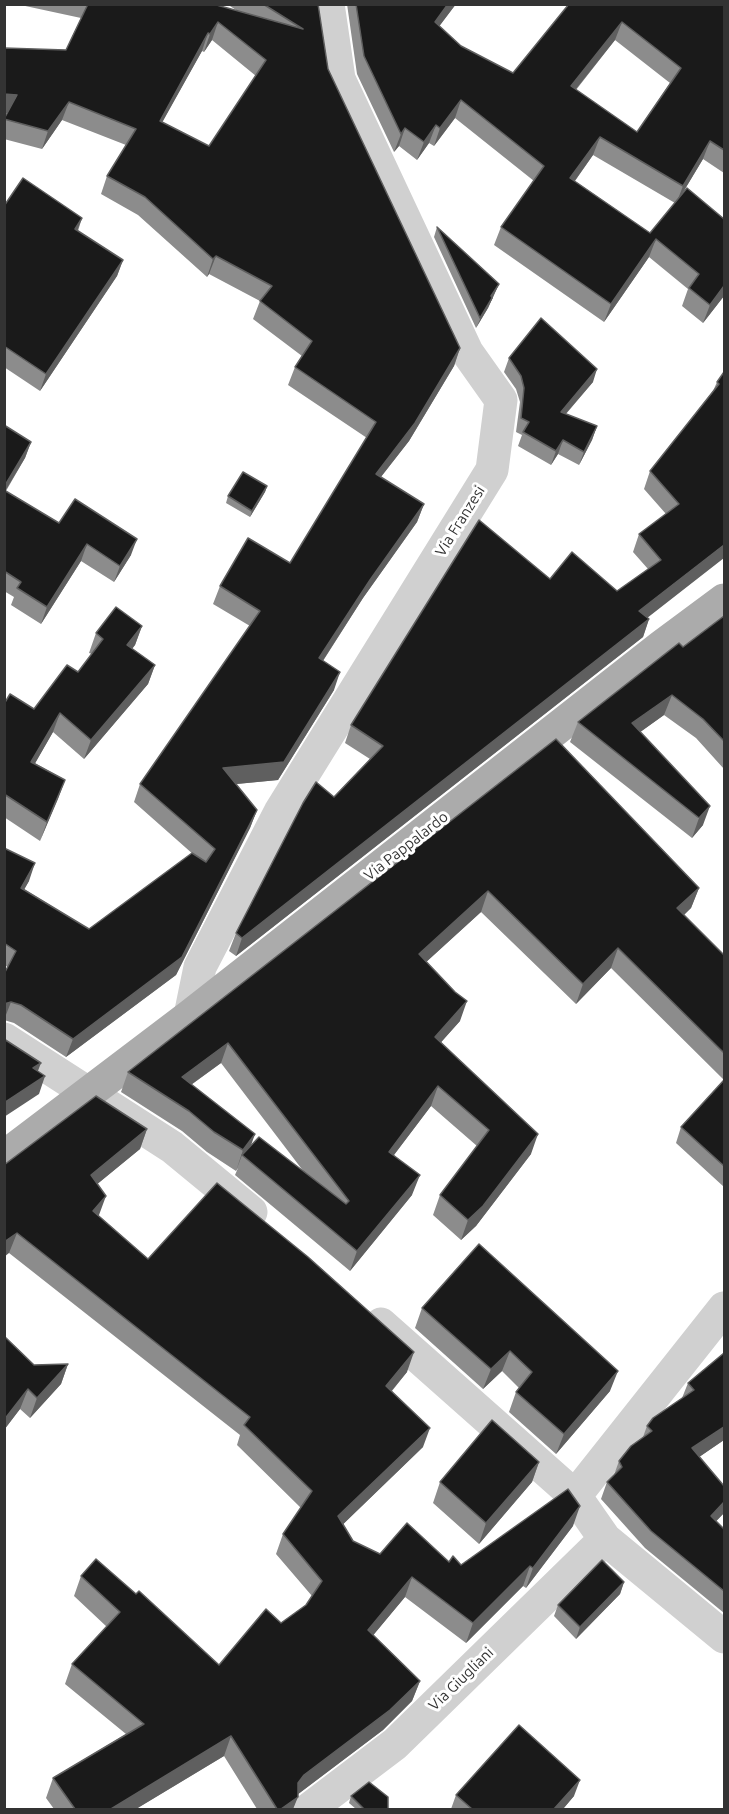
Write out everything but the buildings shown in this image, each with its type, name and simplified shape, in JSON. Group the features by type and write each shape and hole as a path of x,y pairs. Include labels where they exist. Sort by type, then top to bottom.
{"main road":[{"name":"Via Pappalardo","path":"4,1157 190,1016 653,653 724,600"}],"street":[{"name":"Via Franzesi","path":"190,1016 200,967 280,812 492,470 494,458 501,400 467,352 339,79 328,4"},
{"path":"4,1039 172,1147 278,1234"},
{"path":"357,1302 574,1496 605,1539 724,1637"},
{"path":"574,1496 724,1308"},
{"name":"Via Giugliani","path":"308,1809 395,1744 605,1539"}]}
